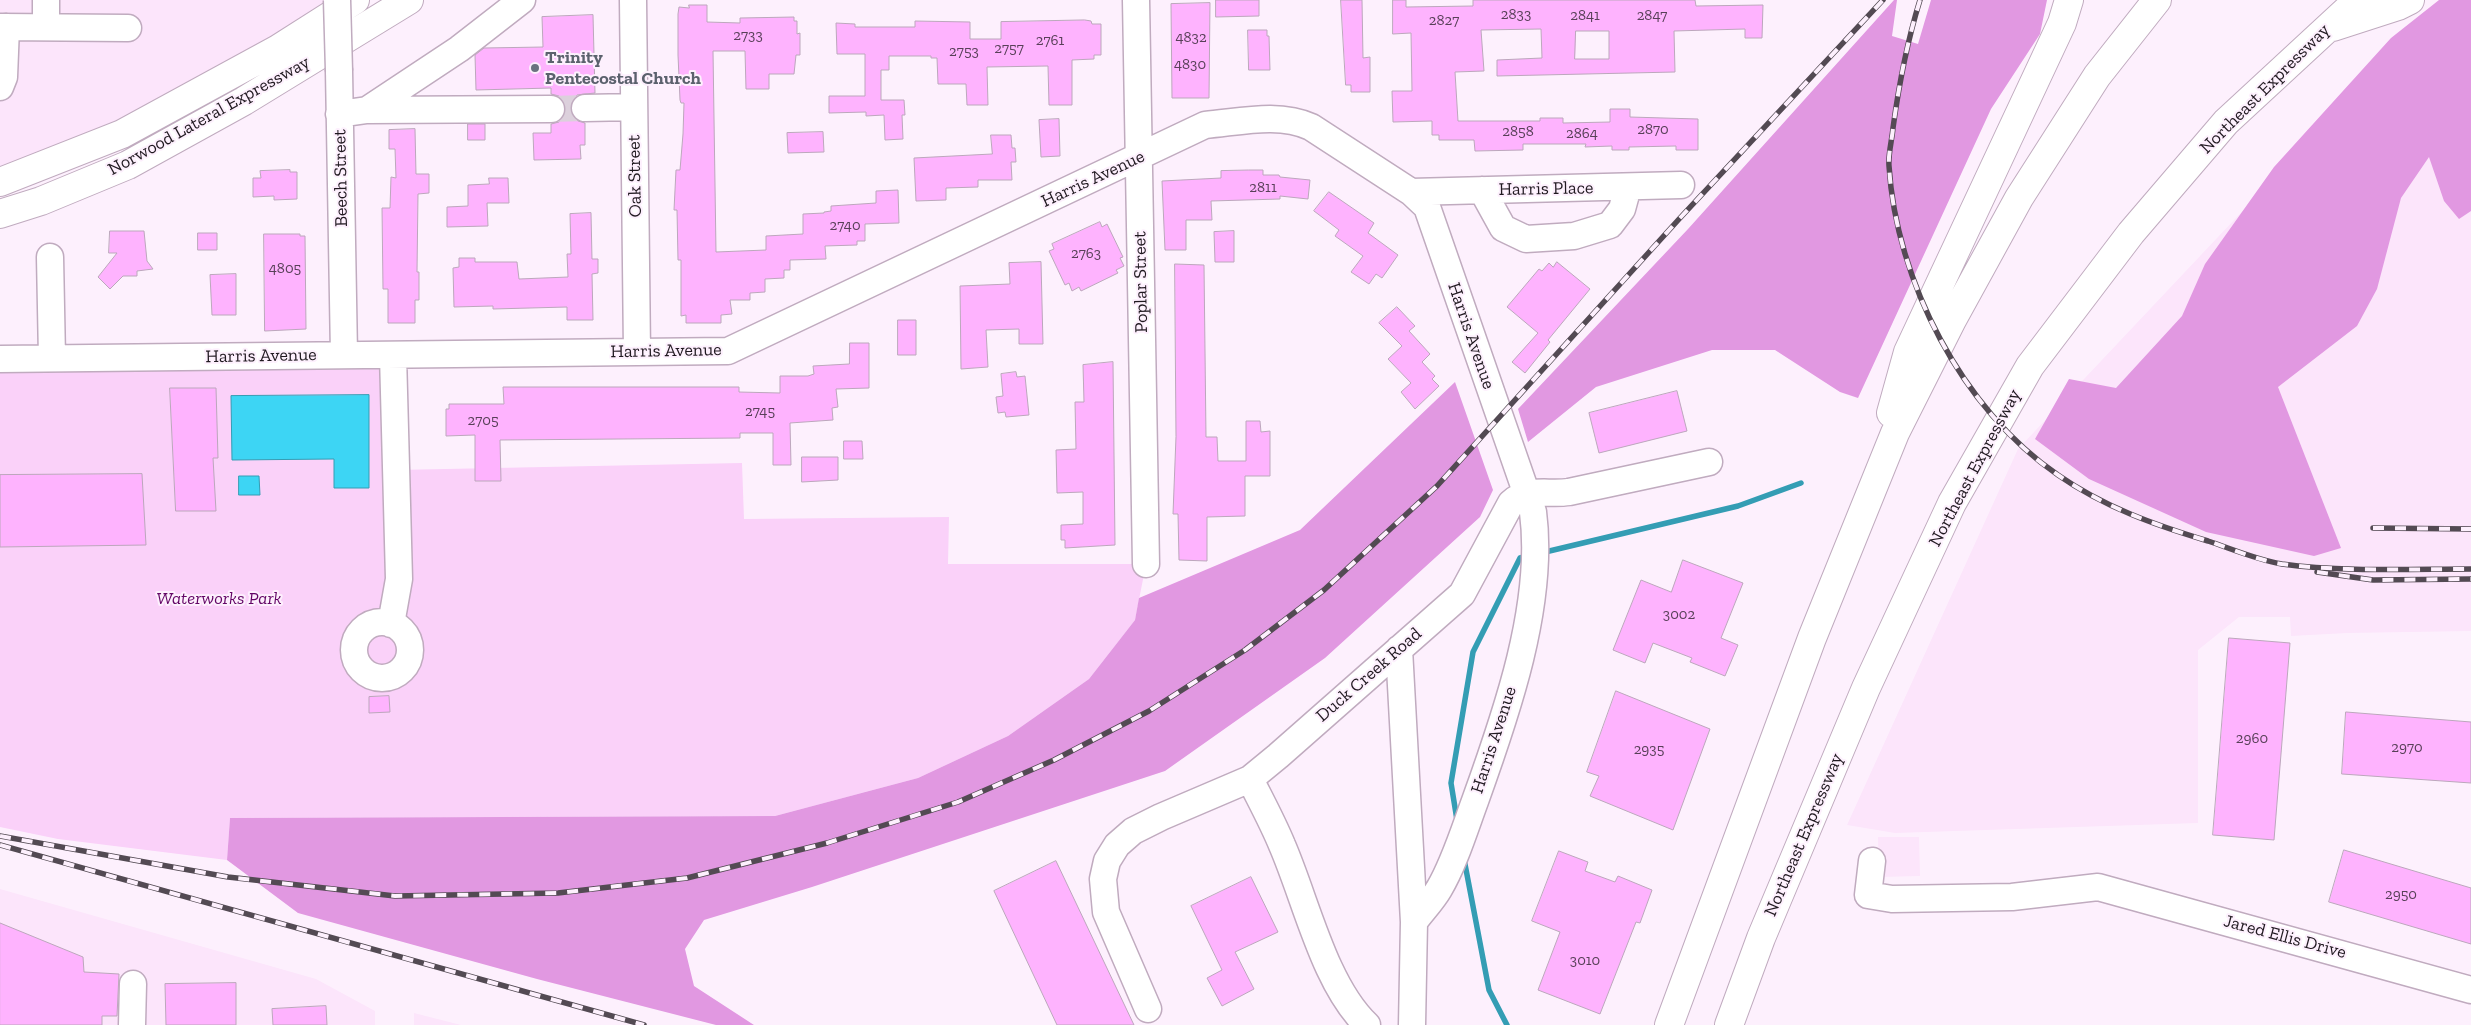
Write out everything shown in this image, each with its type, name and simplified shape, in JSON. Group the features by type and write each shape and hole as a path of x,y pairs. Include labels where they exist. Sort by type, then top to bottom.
{"highway":[{"name":"Norwood Lateral Expressway","path":"0,182 122,134 278,49 355,0"},
{"name":"Norwood Lateral Expressway","path":"0,214 41,201 128,164 244,101 410,0"},
{"path":"1867,501 1908,352 2062,23 2069,0"},
{"path":"1669,1025 1809,647 1895,433 1952,320 2020,198 2097,76 2157,0"},
{"name":"Northeast Expressway","path":"1729,1025 1760,938 1866,688 1952,503 2030,366 2131,232 2226,122 2358,0"},
{"path":"2324,30 2398,6 2410,0"}],"street":[{"path":"46,0 46,27"},
{"name":"Beech Street","path":"337,0 344,356"},
{"path":"367,110 459,49 522,0"},
{"name":"Oak Street","path":"633,0 637,352"},
{"name":"Poplar Street","path":"1136,0 1146,564"},
{"path":"0,87 4,77 3,27 128,28"},
{"path":"585,108 634,107"},
{"path":"339,114 367,110 551,109"},
{"name":"Harris Avenue","path":"0,359 728,351 1139,158 1205,125 1284,118 1298,121 1311,127 1411,192 1426,207 1533,512 1536,529 1534,576 1526,628 1500,729 1462,834 1440,888 1414,922"},
{"name":"Harris Place","path":"1411,192 1681,185"},
{"path":"1482,190 1503,228 1526,240 1574,236 1610,225 1622,209 1628,187"},
{"path":"50,257 52,358"},
{"path":"391,624 399,578 393,355"},
{"path":"1525,493 1554,494 1569,492 1709,462"},
{"name":"Duck Creek Road","path":"1148,1009 1106,912 1103,879 1107,861 1117,845 1132,832 1161,817 1250,779 1462,594 1511,503 1525,493"},
{"path":"1399,649 1414,922 1412,1025"},
{"path":"1250,779 1282,845 1325,956 1353,1011 1367,1025"},
{"name":"Jared Ellis Drive","path":"1872,861 1868,895 1892,899 2012,897 2098,887 2471,990"},
{"path":"132,1025 133,984"}],"shaded area":[{"path":"0,0 355,0 0,182"},
{"path":"1894,0 1897,0 1892,36 1918,44 1931,0 2047,0 2040,34 1991,109 1858,398 1840,392 1775,350 1712,350 1596,387 1528,442 1518,409 1688,229"},
{"path":"2439,0 2471,0 2471,211 2459,219 2444,201 2429,157 2401,198 2377,289 2357,326 2278,387 2341,548 2314,556 2206,532 2089,479 2035,439 2069,379 2116,388 2182,316 2205,264 2274,167 2391,38"},
{"path":"2471,0 2471,631 2291,636 2290,617 2239,617 2198,650 2198,823 1895,833 1847,825 2018,449 2367,79"},
{"path":"1455,382 1493,490 1480,517 1325,658 1165,771 812,887 704,920 685,949 694,986 754,1025 716,1025 537,979 298,913 227,860 230,818 775,816 918,778 1008,736 1089,679 1135,620 1139,598 1300,530"},
{"path":"1878,837 1919,837 1920,876 1879,877"},
{"path":"0,889 316,979 375,1011 375,1025 0,1025"},
{"path":"414,1013 461,1025 414,1025"}],"green space":[{"name":"Waterworks Park","path":"393,355 396,470 742,463 744,519 949,517 948,564 1146,564 1135,620 1089,679 1008,736 918,778 775,816 230,818 227,860 58,839 0,827 0,359"}],"water":[{"path":"369,395 369,488 334,488 334,459 232,460 231,396"},
{"path":"239,476 259,476 260,495 239,495"}],"building":[{"path":"1216,0 1259,0 1259,16 1216,17"},
{"path":"1341,0 1362,0 1363,58 1370,57 1370,92 1351,92 1351,85 1346,85"},
{"path":"1393,0 1406,0 1406,7 1473,6 1473,0 1695,0 1696,6 1763,5 1762,38 1745,38 1745,29 1674,31 1675,72 1497,76 1497,60 1542,58 1541,29 1481,30 1484,71 1455,72 1458,121 1540,121 1540,118 1563,118 1563,123 1610,122 1610,109 1630,109 1630,117 1698,119 1698,150 1676,150 1676,146 1629,147 1629,150 1612,150 1612,146 1585,147 1586,144 1523,144 1523,150 1475,151 1474,140 1439,140 1439,135 1432,135 1432,121 1393,122 1392,91 1412,91 1411,33 1393,34","holes":["1576,31 1609,31 1609,59 1575,59"]},
{"path":"1210,3 1209,98 1172,98 1171,4"},
{"path":"689,5 707,5 707,22 740,23 740,18 794,17 794,21 797,21 797,34 800,33 800,55 796,55 794,74 769,74 769,89 746,89 745,51 713,51 716,252 766,250 766,236 803,234 803,214 831,211 831,206 876,203 876,191 898,190 899,223 865,224 865,241 857,241 857,245 825,246 826,259 790,260 790,270 784,270 784,278 765,279 765,292 750,293 750,300 730,300 732,314 721,315 721,323 686,323 686,315 681,316 681,260 678,260 677,210 674,210 676,170 680,170 684,103 681,103 680,100 678,14 679,7 689,8"},
{"name":"Trinity Pentecostal Church","path":"593,15 595,93 577,95 572,101 570,108 572,116 578,121 585,123 585,145 580,145 581,159 534,160 533,133 551,133 551,124 559,122 564,116 566,108 564,102 559,96 551,94 551,88 476,90 475,55 484,48 543,47 542,17"},
{"path":"915,21 970,22 970,39 1001,39 1001,22 1091,21 1092,24 1101,24 1101,55 1094,55 1094,59 1072,60 1072,105 1049,105 1048,66 987,67 988,105 967,105 966,84 938,84 937,58 931,58 931,56 889,56 889,70 881,70 881,100 904,100 905,115 902,115 903,139 885,140 884,115 866,116 866,112 829,113 829,96 865,96 865,54 837,54 836,23 855,24 855,27 915,27"},
{"path":"1248,30 1267,30 1267,36 1269,36 1270,70 1249,70"},
{"path":"1059,119 1060,156 1041,157 1039,120"},
{"path":"468,124 485,124 485,140 468,140"},
{"path":"415,129 416,174 429,174 429,193 418,194 417,272 419,272 419,300 415,300 415,323 388,323 388,289 383,289 382,208 390,208 391,177 396,178 395,149 389,149 389,130"},
{"path":"823,132 824,152 788,153 787,133"},
{"path":"991,135 1011,135 1012,148 1015,148 1016,162 1011,162 1012,180 978,180 978,187 946,188 946,200 916,201 914,158 992,154"},
{"path":"290,170 290,172 297,172 297,199 274,200 274,196 253,197 253,178 261,178 260,171"},
{"path":"1263,170 1263,175 1279,175 1280,177 1310,180 1308,199 1280,196 1280,199 1211,201 1212,220 1186,220 1186,250 1165,250 1162,181 1221,178 1221,171"},
{"path":"489,178 508,178 509,203 487,203 488,226 447,227 447,207 468,206 468,185 489,184"},
{"path":"1329,192 1374,223 1368,233 1398,255 1382,278 1376,274 1369,284 1351,272 1363,256 1335,236 1339,230 1314,211"},
{"path":"591,213 592,259 598,259 598,273 592,274 593,320 567,320 567,307 493,309 493,306 454,307 453,268 459,267 459,258 475,258 475,262 517,262 519,279 568,277 567,254 571,254 570,214"},
{"path":"1100,222 1102,227 1107,224 1123,257 1120,258 1124,266 1116,270 1118,273 1081,291 1079,287 1072,291 1069,283 1065,285 1049,251 1054,249 1052,244"},
{"path":"110,231 144,231 147,261 153,269 137,271 137,276 123,276 110,289 98,277 117,253 109,253"},
{"path":"1234,231 1234,262 1215,262 1214,232"},
{"path":"198,233 217,233 217,250 198,250"},
{"path":"264,234 300,234 300,236 305,236 306,329 265,331"},
{"path":"1041,262 1043,344 1019,344 1019,329 986,330 988,367 961,369 960,286 1010,284 1009,263"},
{"path":"1557,262 1590,289 1548,340 1550,342 1525,373 1512,362 1538,333 1507,307 1539,269 1542,271 1549,263 1553,267"},
{"path":"1175,264 1204,265 1206,437 1217,437 1218,461 1246,461 1246,421 1260,421 1261,432 1270,431 1270,476 1245,476 1245,516 1207,517 1207,561 1179,560 1178,514 1173,514 1176,437"},
{"path":"236,274 236,315 212,315 210,275"},
{"path":"1397,307 1415,326 1409,331 1430,354 1422,362 1435,376 1432,379 1439,386 1415,409 1401,392 1411,383 1388,359 1402,346 1379,323"},
{"path":"898,320 916,320 916,355 898,355"},
{"path":"850,343 869,343 869,388 836,389 838,407 832,408 833,420 790,423 791,465 773,465 773,433 740,433 740,438 500,440 501,481 475,481 475,435 446,436 446,409 449,409 449,404 504,404 503,387 739,387 739,392 780,393 780,376 808,376 814,374 813,366 849,364"},
{"path":"1113,362 1115,545 1065,548 1065,540 1061,540 1061,525 1083,524 1083,492 1057,493 1056,450 1076,449 1075,402 1084,402 1083,365"},
{"path":"1016,372 1017,377 1025,376 1029,415 1006,417 1005,412 998,413 996,397 1003,396 1001,374"},
{"path":"170,388 216,388 218,458 213,458 216,511 176,511"},
{"path":"1677,391 1687,431 1599,453 1589,413"},
{"path":"844,441 862,441 863,459 844,459"},
{"path":"802,457 838,457 838,480 802,482"},
{"path":"142,474 146,545 0,547 0,475"},
{"path":"1683,560 1743,583 1721,638 1738,645 1725,676 1690,662 1692,658 1653,643 1645,663 1613,650 1641,580 1671,592"},
{"path":"2229,638 2290,643 2274,840 2213,835"},
{"path":"1616,691 1710,729 1673,830 1590,796 1599,776 1587,772"},
{"path":"389,696 390,712 369,713 369,697"},
{"path":"2346,712 2471,722 2471,783 2342,774"},
{"path":"2344,850 2471,888 2471,944 2329,902"},
{"path":"1559,851 1588,862 1585,871 1615,882 1618,876 1652,890 1640,923 1636,922 1600,1014 1538,990 1560,932 1532,921"},
{"path":"1056,861 1134,1025 1057,1025 994,891"},
{"path":"1251,877 1278,932 1235,952 1254,989 1222,1006 1207,978 1222,970 1191,906"},
{"path":"0,923 83,957 84,972 119,974 117,1016 102,1016 102,1025 0,1025"},
{"path":"236,983 236,1025 166,1025 165,984"},
{"path":"326,1006 327,1025 273,1025 272,1009"}],"waterway":[{"path":"1541,553 1738,506 1801,483"},
{"path":"1457,820 1451,783 1473,652 1520,558 1527,556"},
{"path":"1464,859 1489,990 1507,1025"}],"tunnel":[{"path":"551,109 585,108"}],"railway":[{"path":"0,836 228,877 395,896 558,893 687,878 827,843 958,802 1054,760 1149,711 1245,650 1324,590 1437,486 1680,218 1883,0"},
{"path":"1920,0 1904,63 1890,152 1889,166 1894,209 1905,253 1920,297 1940,339 1964,379 1992,415 2023,448 2058,475 2093,497 2112,506 2149,522 2254,557 2305,567 2376,570 2471,569"},
{"path":"2373,528 2471,529"},
{"path":"2317,572 2373,580 2471,579"},
{"path":"0,845 644,1025"}],"place":[{"name":"Trinity Pentecostal Church","path":"535,68"}]}
